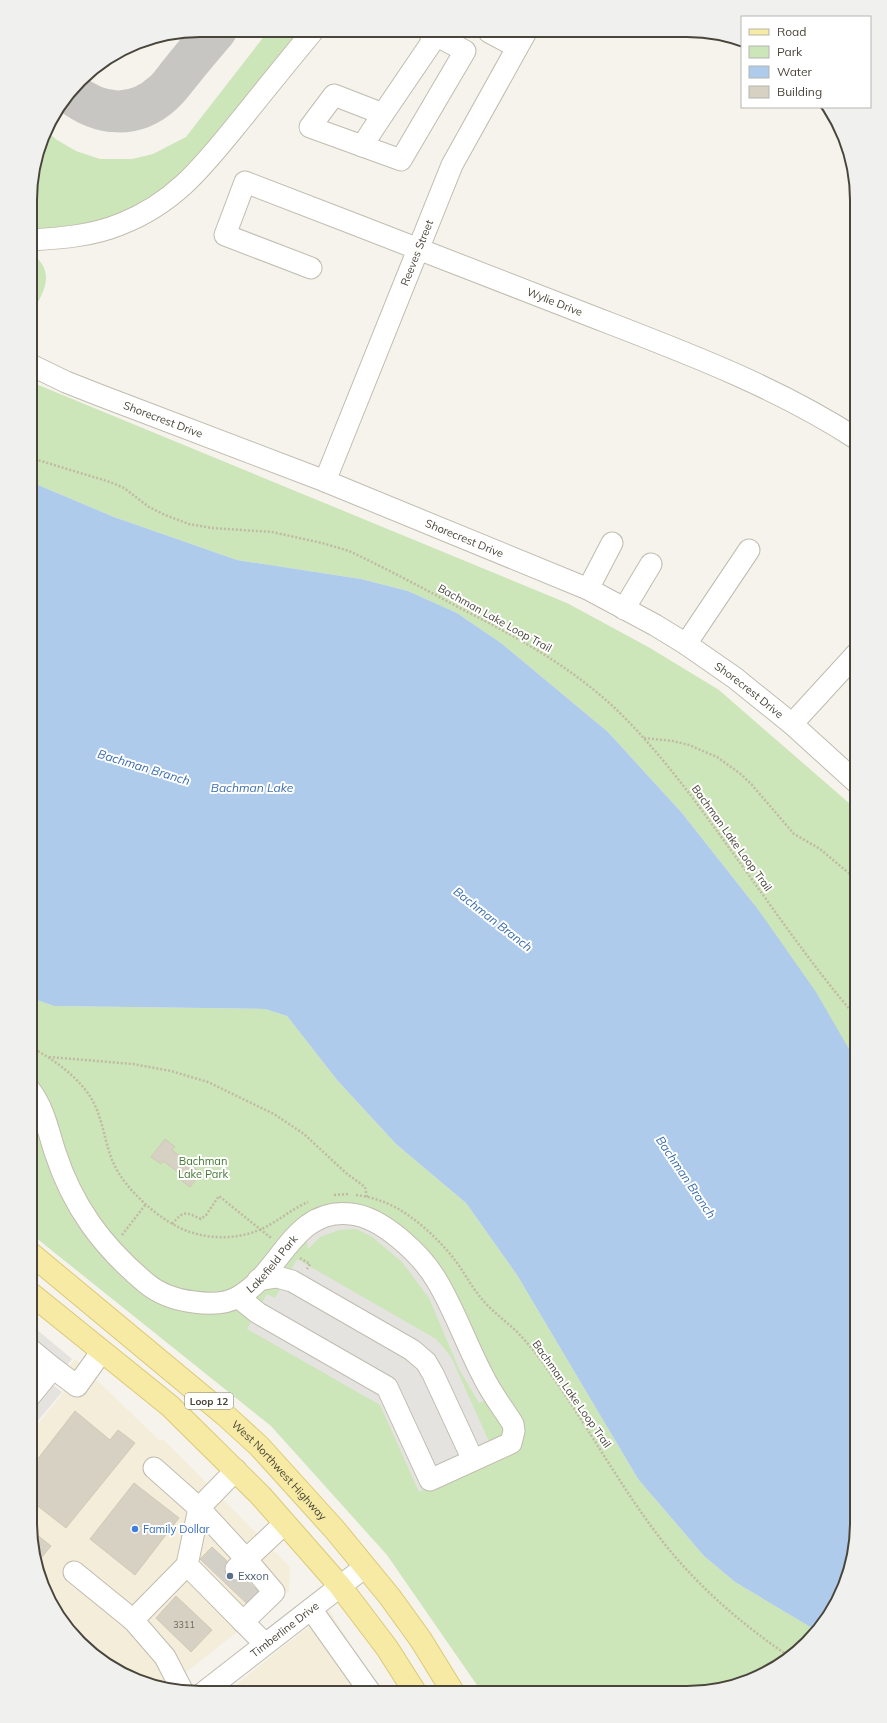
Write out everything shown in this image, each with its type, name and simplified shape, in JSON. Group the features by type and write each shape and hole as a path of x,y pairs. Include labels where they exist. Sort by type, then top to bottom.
{"main road":[{"name":"West Northwest Highway","path":"37,1259 225,1414 259,1446 305,1495 390,1597 421,1640 449,1686"},
{"name":"Loop 12","path":"37,1299 170,1406 236,1470 340,1586 387,1648 411,1686"},
{"path":"102,1350 110,1348 126,1350 176,1386 225,1414"}],"street":[{"path":"37,240 87,234 120,225 145,213 172,196 199,171 308,37"},
{"path":"362,146 432,37"},
{"path":"383,114 334,95 310,128 402,160 465,51 442,37"},
{"name":"Reeves Street","path":"325,481 452,165 522,39"},
{"name":"Wylie Drive","path":"311,268 225,235 245,182 689,354 765,388 850,435"},
{"name":"Shorecrest Drive","path":"37,368 92,392 325,481 588,590 686,644 736,678 792,724 850,777"},
{"path":"588,590 612,543"},
{"path":"686,644 749,550"},
{"path":"624,609 651,564"},
{"path":"792,724 850,661"},
{"name":"Lakefield Park","path":"37,1098 46,1118 55,1152 72,1194 90,1226 110,1250 148,1284 166,1295 184,1301 202,1303 225,1301 238,1297 258,1280 299,1232 316,1218 326,1214 337,1212 361,1215 384,1226 406,1245 437,1280 484,1378 513,1424 514,1431 511,1443 473,1460"},
{"path":"238,1297 258,1312 388,1387 430,1480 473,1460 434,1374 426,1362 412,1350 292,1281 276,1277 258,1280"},
{"path":"37,1355 77,1386 102,1350"},
{"path":"37,1387 53,1368"},
{"path":"154,1468 199,1508 227,1575 243,1622 266,1644"},
{"path":"199,1508 236,1470"},
{"path":"199,1508 227,1575 274,1592 243,1622"},
{"path":"133,1620 227,1575 284,1523"},
{"name":"Timberline Drive","path":"226,1685 266,1644 365,1567"},
{"path":"74,1572 133,1620 166,1657 181,1685"},
{"path":"311,1609 359,1686"}],"path":[{"name":"Bachman Lake Loop Trail","path":"37,460 110,482 124,488 149,506 165,515 189,524 212,528 272,532 322,543 349,551 516,637 557,662 593,690 619,713 644,738 688,790 790,932 850,1009"},
{"path":"644,738 673,741 689,745 723,761 742,775 752,785 794,834 820,849 850,874"},
{"path":"37,1051 68,1071 87,1092 95,1104 101,1119 109,1149 118,1173 131,1191 172,1224 189,1232 216,1237 247,1234 261,1229 311,1201"},
{"path":"48,1057 133,1064 171,1071 208,1082 274,1114 304,1134 346,1173 365,1187 367,1197"},
{"name":"Bachman Lake Loop Trail","path":"328,1196 343,1194 367,1197 381,1201 397,1208 428,1231 442,1245 454,1259 477,1293 494,1312 514,1330 540,1359 606,1456 637,1507 668,1548 719,1602 785,1653"},
{"path":"172,1224 181,1214 186,1212 201,1219 206,1215 220,1196 285,1248 310,1264 298,1285"},
{"path":"110,1250 146,1204"}],"shaded area":[{"path":"354,1203 376,1210 413,1238 436,1263 457,1295 488,1371 500,1394 479,1403 459,1369 429,1298 402,1262 371,1236 356,1229 339,1230 320,1237 308,1249 306,1237 331,1204"},
{"path":"297,1259 436,1339 451,1357 496,1457 419,1492 380,1405 247,1329 267,1294 275,1298"},
{"path":"37,1330 72,1359 52,1384 62,1392 37,1422"},
{"path":"75,1359 159,1440 164,1440 290,1567 289,1591 171,1684 137,1674 109,1659 92,1646 77,1631 64,1614 49,1586 40,1555 37,1534 37,1425 63,1393 64,1387 58,1380"},
{"path":"329,1610 376,1686 234,1686"}],"green space":[{"path":"264,37 298,37 177,180 140,205 112,218 82,226 37,230 38,178 50,135 76,151 100,159 132,159 153,154 186,137"},
{"path":"37,258 44,267 46,275 44,290 37,303"},
{"path":"37,384 567,603 650,648 719,690 850,804 850,1052 757,908 682,813 608,732 501,643 457,613 408,591 361,579 237,560 114,517 37,485"},
{"name":"Bachman Lake Park","path":"37,1000 54,1006 265,1009 287,1016 337,1080 396,1144 466,1203 517,1275 638,1479 704,1556 735,1582 812,1628 795,1646 769,1664 750,1674 709,1685 478,1686 387,1555 271,1426 37,1239"}],"water":[{"name":"Bachman Lake","path":"37,485 114,517 237,560 361,579 408,591 457,613 501,643 608,732 682,813 757,908 816,992 850,1051 850,1534 847,1555 838,1586 823,1614 812,1628 735,1582 704,1556 638,1479 517,1275 466,1203 396,1144 337,1080 287,1016 265,1009 54,1006 37,1000"}],"building":[{"path":"165,1139 175,1147 172,1150 201,1173 190,1187 181,1180 183,1176 163,1161 161,1164 151,1157"},
{"path":"75,1411 110,1440 118,1430 135,1443 66,1528 37,1505 37,1460"},
{"name":"Family Dollar","path":"134,1483 179,1518 135,1575 90,1539"},
{"path":"37,1535 51,1546 41,1558"},
{"name":"Exxon","path":"212,1547 227,1561 224,1566 224,1571 228,1577 232,1580 238,1581 244,1578 258,1591 246,1603 200,1559"},
{"path":"176,1596 212,1630 191,1652 156,1618"}],"taxiway":[{"path":"75,96 82,101 105,110 117,111 141,107 166,91 210,37"}],"tunnel":[{"path":"210,1568 221,1556"},
{"path":"224,1582 236,1569"},
{"path":"239,1596 251,1584"}],"place":[{"name":"Family Dollar","path":"135,1529"},
{"name":"Exxon","path":"230,1576"}],"water label":[{"name":"Bachman Branch","path":"144,767"},
{"name":"Bachman Branch","path":"493,919"},
{"name":"Bachman Branch","path":"686,1177"}]}
